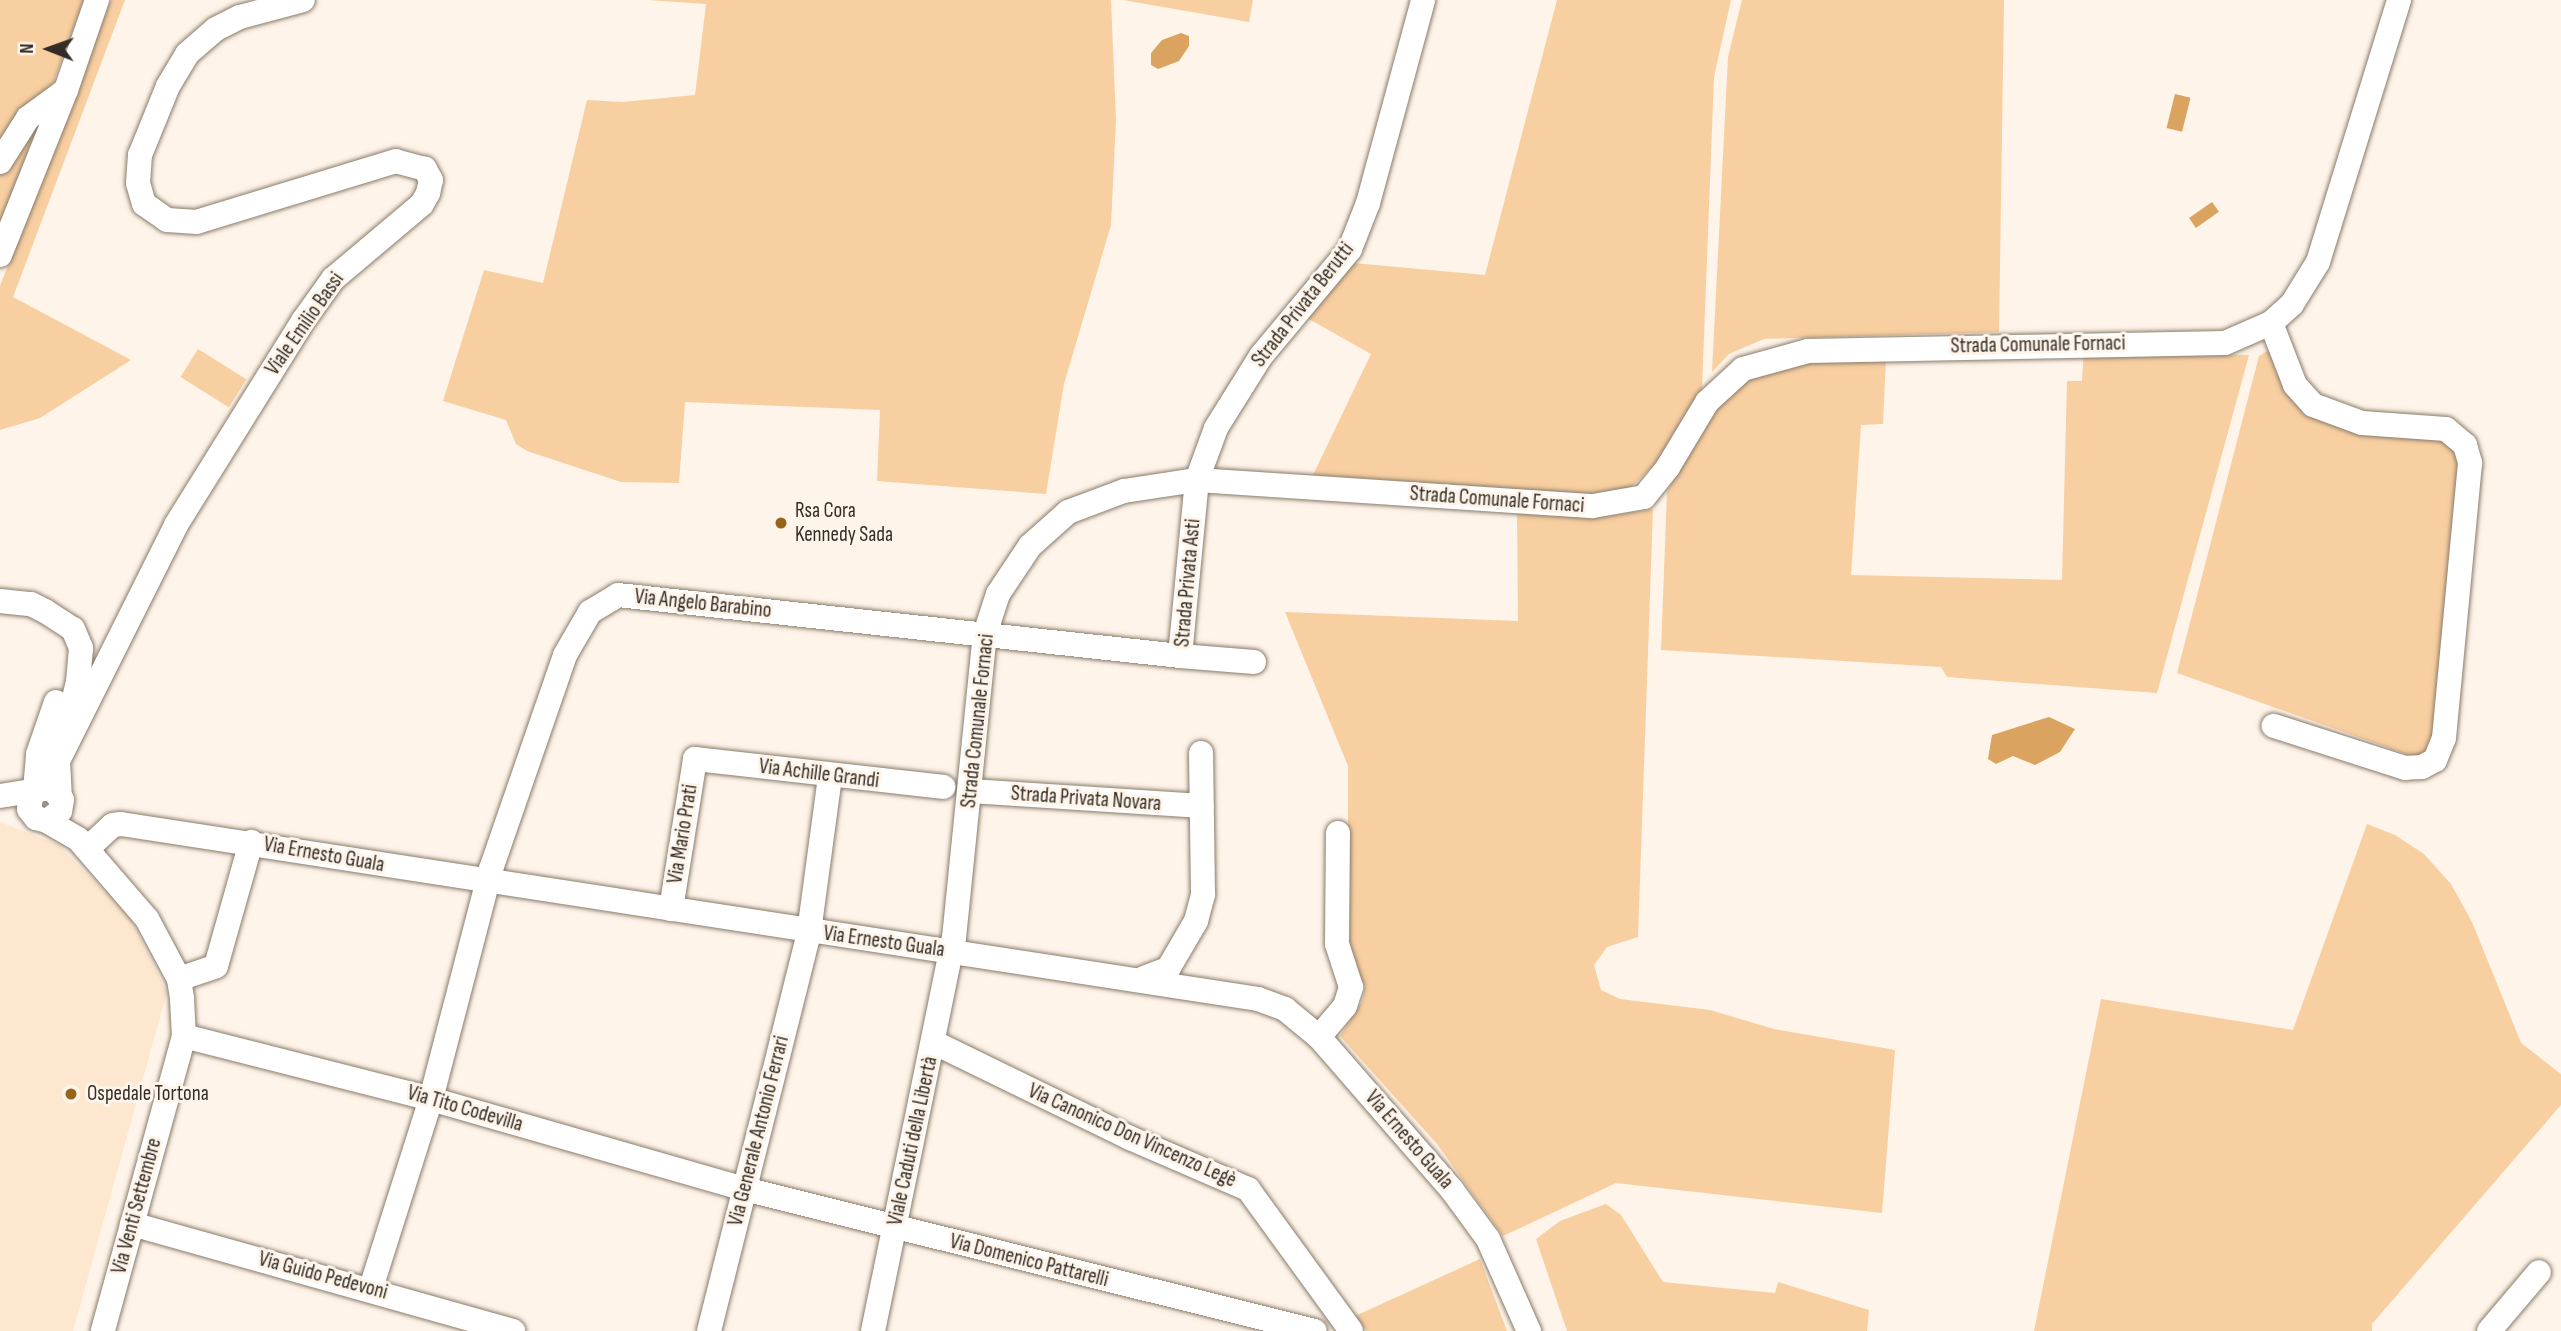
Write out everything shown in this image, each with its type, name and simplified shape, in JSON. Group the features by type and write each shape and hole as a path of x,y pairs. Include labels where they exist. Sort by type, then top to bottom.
{"street":[{"path":"0,255 66,90 97,0"},
{"name":"Viale Emilio Bassi","path":"58,761 176,525 303,321 332,279 422,204 428,193 431,180 425,169 396,161 197,222 167,220 144,204 138,183 140,155 168,86 187,54 216,29 240,17 303,0"},
{"name":"Strada Privata Berutti","path":"1197,480 1216,428 1261,356 1350,249 1368,203 1423,0"},
{"name":"Strada Comunale Fornaci","path":"952,951 971,791 985,634 998,594 1030,546 1068,512 1124,491 1197,480 1593,506 1644,497 1668,467 1707,402 1744,369 1808,351 2225,343 2271,323 2292,304 2318,262 2399,0"},
{"path":"0,162 28,118 66,90"},
{"path":"2271,323 2295,385 2313,405 2362,423 2446,429 2465,444 2470,463 2444,738 2435,760 2422,767 2405,768 2274,726"},
{"name":"Strada Privata Asti","path":"1197,480 1180,656 1254,662"},
{"name":"Via Angelo Barabino","path":"371,1288 431,1099 487,883 565,655 590,612 618,595 1180,656"},
{"path":"0,601 31,604 63,623 78,638 81,656 58,761 44,803"},
{"path":"63,623 65,670 38,754 44,803 147,919 181,989 216,966 251,842"},
{"path":"1144,978 1168,969 1196,921 1203,894 1201,753"},
{"name":"Via Achille Grandi","path":"695,758 830,777 943,787"},
{"name":"Via Mario Prati","path":"671,909 695,758"},
{"name":"Via Generale Antonio Ferrari","path":"709,1331 809,932 830,777"},
{"name":"Strada Privata Novara","path":"971,791 1202,806"},
{"path":"0,796 44,803"},
{"path":"0,803 44,803"},
{"name":"Via Ernesto Guala","path":"82,844 113,825 121,824 251,842 487,883 809,932 1144,978 1258,999 1285,1009 1319,1037 1452,1190 1488,1239 1529,1331"},
{"path":"1319,1037 1345,1006 1352,987 1337,944 1338,833"},
{"name":"Viale Caduti della Libertà","path":"873,1331 952,951"},
{"name":"Via Venti Settembre","path":"103,1331 184,1036 181,989"},
{"name":"Via Tito Codevilla","path":"184,1036 431,1099 744,1189"},
{"name":"Via Canonico Don Vincenzo Legè","path":"933,1042 1248,1189 1351,1331"},
{"name":"Via Domenico Pattarelli","path":"744,1189 1315,1331"},
{"name":"Via Guido Pedevoni","path":"131,1224 371,1288 513,1331"},
{"path":"2489,1331 2539,1272"}],"shaded area":[{"path":"0,0 84,0 0,226"},
{"path":"111,0 125,0 13,297 131,360 40,418 0,430 0,286"},
{"path":"648,0 1111,0 1116,120 1111,225 1064,384 1046,494 877,481 880,410 685,402 679,483 621,482 527,451 516,444 506,420 443,401 484,270 543,283 587,100 622,102 695,95 706,4"},
{"path":"1123,0 1253,0 1249,22"},
{"path":"1557,0 1731,0 1714,77 1702,389 1660,459 1627,491 1606,495 1313,475 1371,354 1307,318 1353,263 1485,275"},
{"path":"1742,0 2004,0 1999,332 1764,339 1729,354 1712,372 1728,57"},
{"path":"1181,33 1189,36 1189,46 1179,61 1158,69 1151,65 1151,53 1162,40"},
{"path":"2175,94 2191,98 2182,132 2167,128"},
{"path":"2212,202 2219,212 2196,228 2189,218"},
{"path":"2274,347 2293,398 2440,434 2463,451 2440,731 2423,760 2177,673 2259,356"},
{"path":"198,349 246,379 229,407 181,377"},
{"path":"2084,350 2249,355 2157,693 1947,677 1941,667 1661,650 1667,492 1701,426 1724,394 1772,365 1886,357 1883,424 1861,425 1851,575 2062,580 2067,381 2082,381"},
{"path":"1653,509 1638,937 1607,947 1594,965 1601,990 1620,999 1710,1010 1774,1029 1895,1050 1882,1213 1616,1183 1503,1236 1437,1144 1340,1036 1363,1000 1365,987 1350,952 1348,926 1348,766 1285,612 1518,621 1517,511 1603,517"},
{"path":"2049,717 2075,729 2060,752 2035,765 2013,756 1996,764 1988,759 1992,735"},
{"name":"Ospedale Tortona","path":"0,822 59,845 131,919 167,992 73,1331 0,1331"},
{"path":"2367,824 2395,835 2424,854 2451,884 2472,922 2521,1043 2561,1074 2561,1105 2372,1324 2372,1331 2034,1331 2101,999 2293,1030"},
{"path":"1606,1204 1621,1215 1663,1282 1775,1293 1778,1282 1869,1310 1867,1331 1567,1331 1536,1239 1560,1221"},
{"path":"1480,1259 1507,1331 1367,1331 1353,1317"}],"place":[{"name":"Rsa Cora Kennedy Sada","path":"781,523"},
{"name":"Ospedale Tortona","path":"71,1094"}]}
